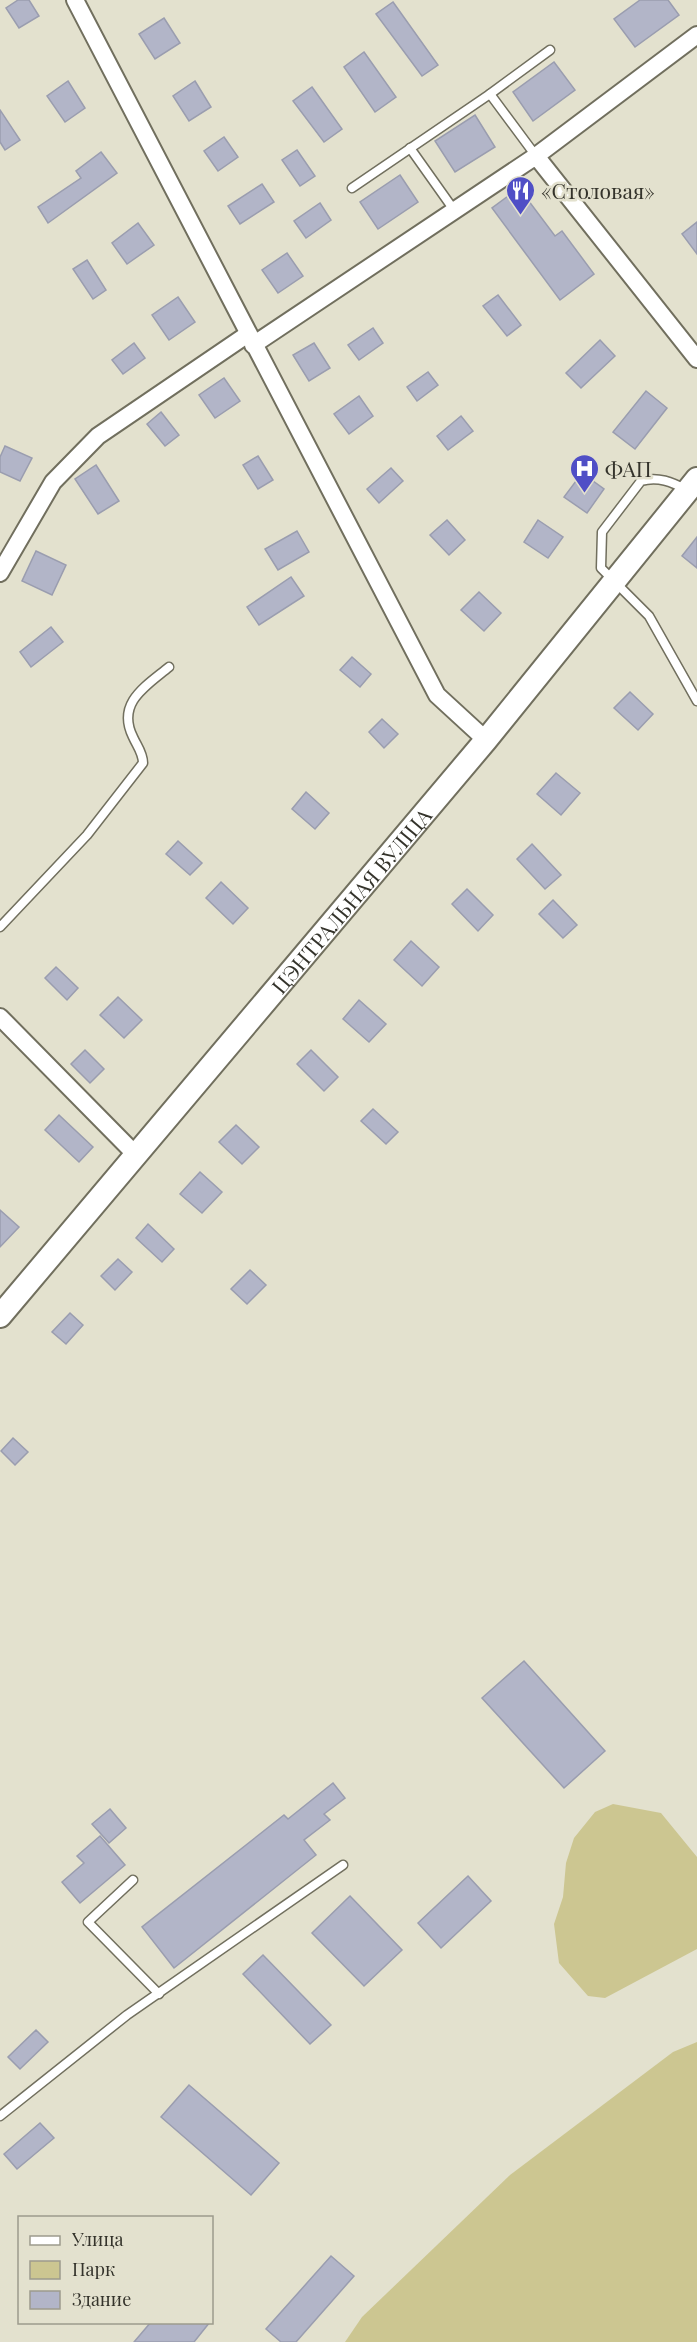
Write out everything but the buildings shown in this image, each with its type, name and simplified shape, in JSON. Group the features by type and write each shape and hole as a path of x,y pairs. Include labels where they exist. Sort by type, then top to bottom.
{"street":[{"path":"75,0 250,340 437,695 486,740"},
{"path":"0,573 52,482 98,436 536,156 697,36"},
{"path":"536,156 697,359"},
{"name":"ЦЭНТРАЛЬНАЯ ВУЛІЦА","path":"0,1316 486,740 693,484"},
{"path":"0,1017 136,1155"}],"lane":[{"path":"352,188 550,50"},
{"path":"490,94 536,156"},
{"path":"410,148 454,210"},
{"path":"693,484 649,479 641,481 602,532 602,568 649,616 697,701"},
{"path":"0,927 87,835 143,763 143,756 127,726 128,707 137,693 169,667"},
{"path":"0,2116 127,2015 343,1865"},
{"path":"133,1880 88,1922 159,1994"}],"green space":[{"path":"613,1804 661,1813 697,1857 697,1949 605,1998 588,1996 559,1963 554,1924 563,1897 566,1863 574,1838 595,1812"},
{"path":"697,2042 697,2342 345,2342 362,2317 510,2175 673,2052"}],"place":[{"name":"«Столовая»","path":"520,216"},
{"name":"ФАП","path":"584,494"}]}
